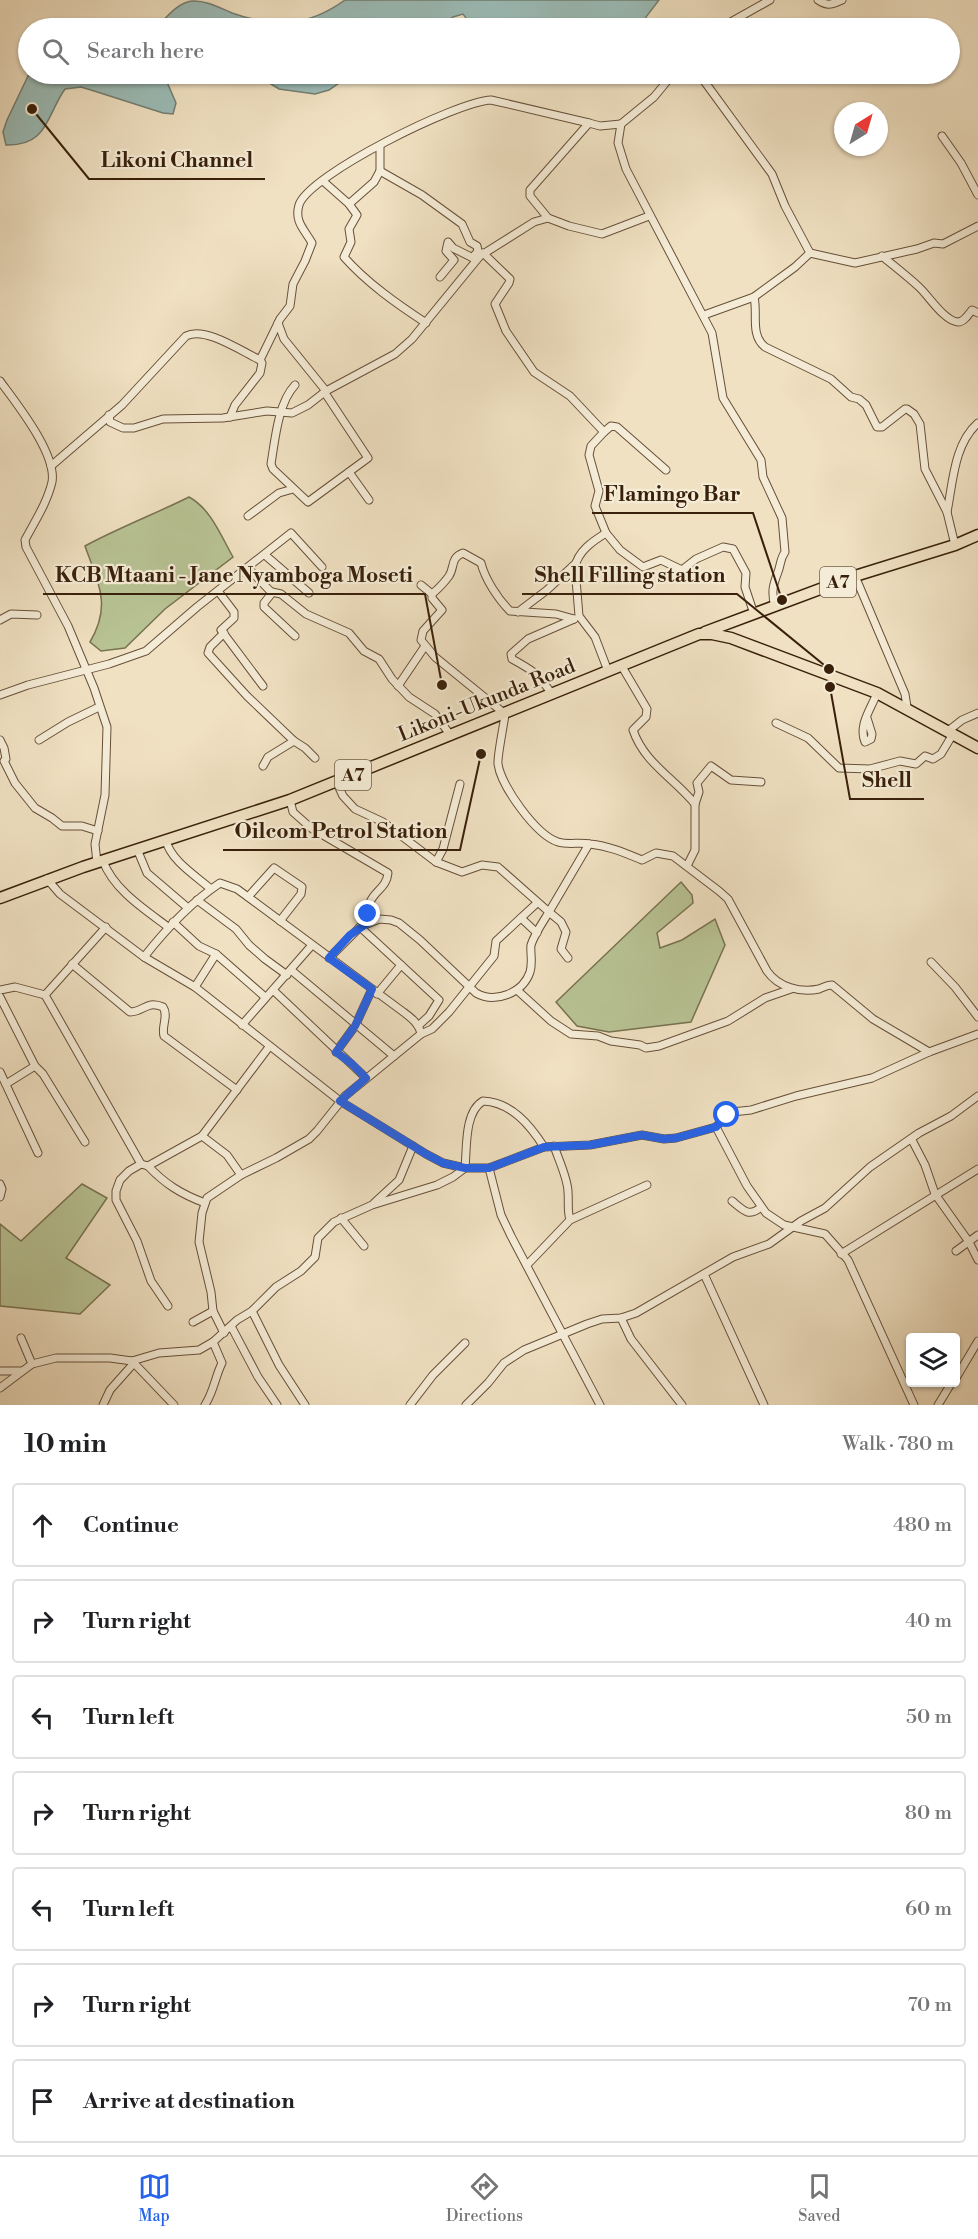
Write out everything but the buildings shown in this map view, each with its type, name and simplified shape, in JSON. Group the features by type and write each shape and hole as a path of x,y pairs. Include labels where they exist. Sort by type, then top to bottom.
{"highway":[{"name":"A7","path":"699,634 855,576 955,545 978,535"},
{"path":"733,621 726,626 725,632 736,640"},
{"name":"Likoni-Ukunda Road","path":"0,898 47,879 290,800 699,634 722,635 877,693 907,707 978,748"}],"street":[{"path":"738,18 770,0"},
{"path":"818,0 831,5 842,0"},
{"path":"230,417 235,405 260,373 262,363 260,360 278,323 289,308 293,284 312,243 300,227 299,205 306,193 343,166 442,114 488,100 600,126 621,124 654,97 665,84"},
{"path":"706,84 772,174 785,206 810,253 855,263 934,243 942,244 978,226"},
{"path":"589,123 529,193 548,218 602,234 649,216"},
{"path":"621,124 618,143 626,169 714,337 723,398 759,456 763,477 784,525 785,552 780,560 772,593 775,607"},
{"path":"942,136 962,164 978,195"},
{"path":"349,204 374,182 380,171 380,146"},
{"path":"109,415 110,422 123,428 134,429 163,419 192,420 260,412 296,412 325,392 392,357 412,339 478,251 477,246 470,242 462,224 422,195 380,171"},
{"path":"323,181 349,204 357,215 349,230 351,242 344,257 377,288 426,323"},
{"path":"474,259 534,222 548,218"},
{"path":"440,277 444,275 454,260 446,250 448,242 453,248 474,259"},
{"path":"483,253 510,279 495,304 511,340 536,374 570,396 604,432"},
{"path":"704,315 754,297 810,253"},
{"path":"882,256 919,287 943,314 953,320 963,320 972,310 978,313"},
{"path":"754,297 757,312 756,334 759,343 831,379 851,397 863,402 870,411 874,424 878,427 882,427 905,409 914,414 920,424 927,473 947,512 955,545"},
{"path":"278,323 284,339 325,392 368,458 308,502 273,469 271,464 281,412 289,392 295,385"},
{"path":"51,466 122,405 191,333 210,336 260,360"},
{"path":"274,335 284,339"},
{"path":"0,381 28,421 45,450 51,466 52,481 46,503 25,540 26,547 58,603 94,688 108,734 105,795 95,844 100,862 133,902 170,924 199,946 216,954 265,997"},
{"path":"947,512 962,447 968,433 978,423"},
{"path":"666,470 617,427 611,426 604,432 591,446 589,455 599,494 595,506 606,533 620,550 643,567 661,560 682,570 696,559 723,547 729,547 736,552 746,573 745,587 754,614"},
{"path":"349,472 369,500"},
{"path":"248,516 279,493 293,489"},
{"path":"0,695 109,664 151,649 218,591 291,533 321,567"},
{"path":"518,612 547,590 576,562 588,546 606,533"},
{"path":"432,594 451,573 453,561 463,553 481,563 483,573 512,612 577,617 596,637 608,670"},
{"path":"265,555 309,593"},
{"path":"576,562 577,617"},
{"path":"248,568 272,592 281,594 306,614 349,633 364,651 379,659 398,686 416,702 435,714 451,736"},
{"path":"855,576 905,694 907,707"},
{"path":"421,585 432,594 432,598 442,612 423,631 421,640 442,664 505,714 497,762 508,788 535,827 547,837 564,844 590,844 619,849 642,860 656,853 677,858 728,899 769,974 791,989"},
{"path":"218,591 234,613 234,618 221,630 263,686"},
{"path":"272,592 272,596 263,606 295,636"},
{"path":"0,620 11,614 37,615"},
{"path":"552,694 537,673 512,658 511,654 528,639 577,617"},
{"path":"224,633 207,652 294,741 315,758"},
{"path":"398,686 425,646"},
{"path":"621,665 647,709 646,717 633,730 642,749 660,771 695,804"},
{"path":"867,718 877,693"},
{"path":"39,740 99,707"},
{"path":"777,723 808,738 834,765 846,770 870,769 900,761 916,764 925,756 933,759 941,753 951,733 962,720 978,713"},
{"path":"0,740 4,748 6,759 4,761 7,768 15,783 35,808 62,826 82,825 98,831"},
{"path":"263,766 268,757 294,741"},
{"path":"687,866 695,850 695,804 699,792 697,783 711,766 731,780 761,782"},
{"path":"336,781 343,796 355,809 382,822 436,862 462,872 482,865 498,867 565,928 566,937 561,949 568,958"},
{"path":"436,862 443,849 460,784"},
{"path":"290,800 293,812 311,828 388,873 368,905 369,922"},
{"path":"166,840 174,856 210,889"},
{"path":"329,958 360,927 383,919 399,923 479,995 507,996 517,990 530,972 533,954 531,946 537,933 590,844"},
{"path":"137,849 147,873 188,908"},
{"path":"248,897 274,868 302,887 301,894 280,921"},
{"path":"47,879 60,894 144,957 195,987 340,1101 443,1163 465,1168 489,1168 544,1147 590,1145 642,1135 670,1139 716,1127 732,1112 751,1110 872,1077 978,1034"},
{"path":"144,957 170,924 197,900 220,883 227,884 248,897 402,1011 418,1026 421,1034"},
{"path":"197,900 236,930 264,959 289,972 394,1056"},
{"path":"224,1333 213,1311 211,1292 199,1242 205,1203 213,1193 241,1175 309,1139 340,1101 421,1034 432,1029 494,956 496,941 537,903"},
{"path":"520,918 537,933"},
{"path":"45,995 106,927"},
{"path":"360,927 439,1000 429,1016 418,1026"},
{"path":"242,1025 312,945"},
{"path":"195,987 216,954"},
{"path":"931,962 955,987 978,1017"},
{"path":"72,964 130,1012 149,1005 163,1007 166,1014 164,1036 237,1090"},
{"path":"336,1052 375,992 401,965"},
{"path":"0,982 1,992 36,1066 85,1142"},
{"path":"517,990 552,1021 571,1034 598,1036 646,1048 659,1046 728,1021 765,998 791,989 812,990 832,985 873,1019 929,1052"},
{"path":"1,992 22,987 45,995 144,1165 178,1192 205,1203"},
{"path":"273,990 366,1078"},
{"path":"168,1306 151,1281 136,1241 116,1200 120,1180 129,1171 202,1136 269,1047"},
{"path":"6,1084 36,1066"},
{"path":"0,1072 38,1153"},
{"path":"466,1405 504,1363 524,1350 602,1319 621,1318 636,1312 733,1257 769,1244 825,1208 870,1167 919,1133 951,1116 978,1096"},
{"path":"0,1388 32,1364 66,1358 110,1358 133,1362 159,1353 199,1350 213,1342 237,1320 252,1311 276,1287 302,1272 315,1257 318,1238 341,1218 372,1205 437,1185 465,1168 470,1125 477,1104 483,1101 497,1103 511,1110 525,1121 544,1147"},
{"path":"716,1127 740,1175 761,1207 772,1219 784,1225 825,1234 848,1260 914,1405"},
{"path":"202,1136 227,1155 241,1175"},
{"path":"912,1140 925,1165 935,1194 969,1242 978,1260"},
{"path":"372,1205 399,1179 413,1146"},
{"path":"554,1146 567,1182 567,1209 570,1220"},
{"path":"489,1168 501,1215 600,1405"},
{"path":"841,1254 978,1169"},
{"path":"0,1184 2,1189 0,1197"},
{"path":"527,1264 570,1220 647,1185"},
{"path":"732,1201 751,1214 761,1207"},
{"path":"341,1218 364,1246"},
{"path":"956,1251 978,1235"},
{"path":"704,1274 764,1405"},
{"path":"193,1322 213,1311"},
{"path":"252,1311 279,1365 304,1405"},
{"path":"621,1318 631,1339 682,1405"},
{"path":"231,1326 258,1377 277,1405"},
{"path":"21,1338 32,1364"},
{"path":"960,1371 978,1341"},
{"path":"205,1405 213,1393 216,1372 222,1363 213,1342"},
{"path":"410,1405 433,1374 465,1343"},
{"path":"103,1405 110,1390 133,1362"},
{"path":"133,1362 174,1405"},
{"path":"0,1371 21,1371"},
{"path":"938,1405 949,1387"}],"green space":[{"path":"189,497 197,502 209,516 233,557 165,609 125,648 101,651 90,642 97,629 102,605 98,583 85,546"},
{"path":"681,882 692,895 693,903 657,933 660,948 682,940 715,919 725,945 691,1022 609,1032 577,1026 556,1002"},
{"path":"82,1184 107,1198 66,1258 110,1285 80,1314 0,1306 0,1224 21,1241"}],"water":[{"path":"345,0 659,0 646,18 466,18 463,14 452,18 311,18"},
{"path":"192,1 208,3 247,18 166,18 177,8"},
{"path":"24,84 168,84 176,103 173,114 163,113 81,87 65,89 44,127 30,140 20,144 6,145 3,132"},
{"path":"271,84 338,84 329,90 315,94 279,89"}],"place":[{"name":"Likoni Channel","path":"32,109"},
{"name":"Flamingo Bar","path":"782,600"},
{"name":"Shell Filling station","path":"829,669"},
{"name":"KCB Mtaani - Jane Nyamboga Moseti","path":"442,685"},
{"name":"Shell","path":"830,687"},
{"name":"Oilcom Petrol Station","path":"481,754"}],"route":[{"path":"368,914 369,922 350,935 329,958 372,989 355,1026 336,1052 345,1057 366,1078 340,1101 426,1154 454,1166 489,1168 544,1147 590,1145 642,1135 664,1139 676,1138 716,1127 727,1115"}]}
